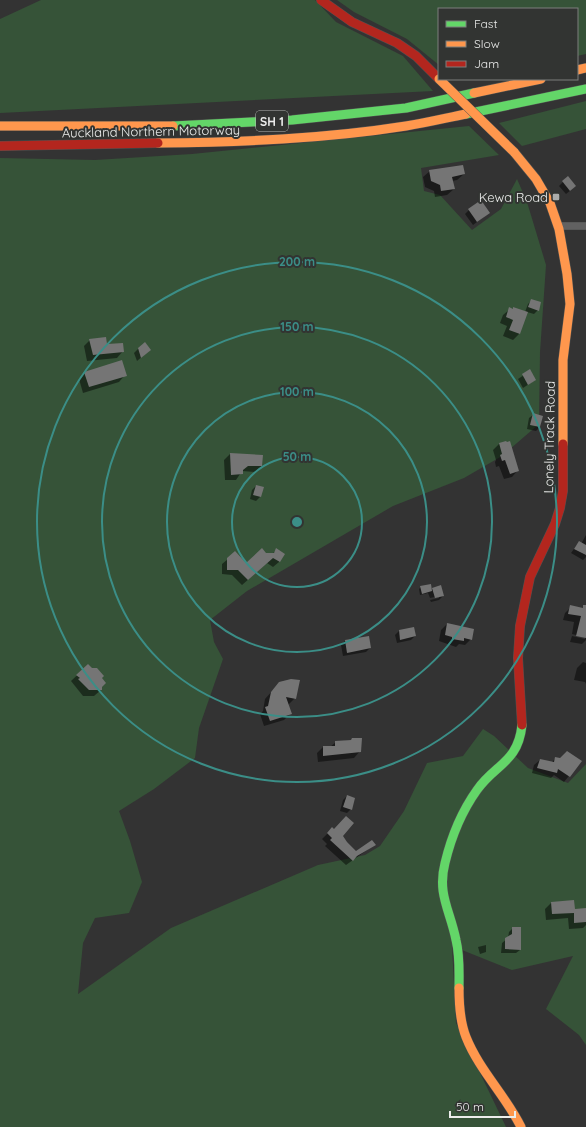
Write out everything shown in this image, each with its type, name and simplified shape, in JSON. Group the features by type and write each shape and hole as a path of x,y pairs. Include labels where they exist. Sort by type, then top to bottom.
{"main road":[{"name":"Lonely Track Road","path":"321,0 344,17 392,40 416,56 438,78"},
{"name":"Lonely Track Road","path":"440,80 514,152 534,174 544,189 554,208 560,226 569,287 570,310 563,367 563,490 560,510 553,529 532,572 521,621 518,661 522,714 520,737 511,757 484,780 473,794 463,814 443,870 441,884 443,896 452,920 459,956 458,989 465,1034 474,1052 512,1109 521,1127"},
{"name":"Auckland Northern Motorway","path":"0,126 185,126 292,120 406,108 536,80"},
{"name":"Auckland Northern Motorway","path":"0,146 235,142 342,134 407,126 586,89"}],"street":[{"path":"560,226 586,226"}],"green space":[{"path":"41,0 315,0 336,22 403,56 433,91 0,113 0,19"},
{"path":"337,0 586,0 586,54 578,56 578,8 438,8 438,64 407,39 354,12"},
{"path":"586,101 586,129 522,146 499,123"},
{"path":"469,126 499,155 421,168 424,191 440,195 472,230 501,209 517,179 527,202 546,265 540,352 539,424 502,456 464,478 393,506 247,591 210,620 214,642 223,659 199,728 195,758 154,789 119,811 130,841 142,882 129,913 95,918 83,943 78,994 171,928 318,865 365,855 380,846 404,811 427,763 463,756 483,729 494,736 528,768 568,783 586,764 586,1045 579,1035 546,1009 573,956 512,970 452,946 456,1023 506,1127 0,1127 0,158 95,160 192,154"}],"building":[{"path":"463,165 465,174 452,177 455,189 441,191 440,185 431,181 429,170"},
{"path":"568,176 576,186 570,191 562,181"},
{"path":"481,200 490,213 477,222 468,209"},
{"path":"531,299 541,302 539,311 528,307"},
{"path":"509,307 528,312 520,334 509,330 513,320 506,317"},
{"path":"106,337 107,344 123,343 124,352 93,355 89,339"},
{"path":"145,342 151,350 141,358 138,348"},
{"path":"122,360 127,376 89,387 84,372"},
{"path":"530,369 536,380 528,385 522,374"},
{"path":"533,413 543,416 540,427 530,425"},
{"path":"510,441 519,471 510,474 505,460 502,461 500,455 502,454 499,443"},
{"path":"230,453 263,455 262,466 248,466 243,470 243,474 231,475"},
{"path":"256,485 264,487 261,497 253,495"},
{"path":"579,541 586,545 586,555 574,549"},
{"path":"262,548 266,553 274,553 276,548 285,554 280,562 273,558 248,580 238,570 227,570 227,558 235,551 246,563"},
{"path":"431,584 432,591 422,594 420,586"},
{"path":"441,585 444,596 435,598 432,588"},
{"path":"570,605 583,608 583,605 586,605 586,638 576,636 581,616 568,614"},
{"path":"447,623 474,629 472,640 464,638 464,641 452,639 452,637 445,635"},
{"path":"414,627 416,636 400,640 399,630"},
{"path":"369,636 371,648 347,653 345,640"},
{"path":"88,664 92,668 97,668 104,676 102,678 106,683 102,687 102,690 89,690 78,679 80,678 76,675"},
{"path":"291,679 300,680 296,699 286,697 292,714 270,721 265,707 268,706 271,692 279,682"},
{"path":"352,738 362,738 361,752 323,756 323,746 335,746 335,741 351,740"},
{"path":"567,751 582,761 570,777 558,769 557,773 537,768 540,759 554,762 555,757 560,758"},
{"path":"347,795 355,798 352,810 343,807"},
{"path":"346,816 354,823 343,836 356,851 372,840 376,845 357,856 353,861 330,840 332,838 327,833 332,827 334,829"},
{"path":"574,900 575,909 586,908 586,922 574,923 574,913 552,914 551,902"},
{"path":"512,927 521,927 521,950 505,949 505,938 512,934"}],"traffic: fast":[{"path":"466,114 586,89"},
{"path":"173,126 292,120 406,108 474,93"},
{"path":"459,988 457,946 443,893 442,884 445,863 450,844 467,807 484,781 505,762 516,748 520,738 522,725"}],"traffic: slow":[{"path":"578,70 586,68"},
{"path":"440,80 514,152"},
{"path":"474,93 536,80"},
{"path":"158,143 251,141 313,137 414,125 466,114"},
{"path":"0,126 173,126"},
{"path":"514,152 536,179 550,203 559,229 567,274 570,304 563,360 563,444"},
{"path":"459,988 462,1025 471,1049 485,1072 508,1104 521,1127"}],"traffic: jam":[{"path":"321,0 352,22 397,43 416,56 438,78"},
{"path":"0,146 158,143"},
{"path":"522,725 518,658 520,626 530,577 555,524 560,508 563,491 563,444"}],"place":[{"name":"Kewa Road","path":"556,197"}]}
